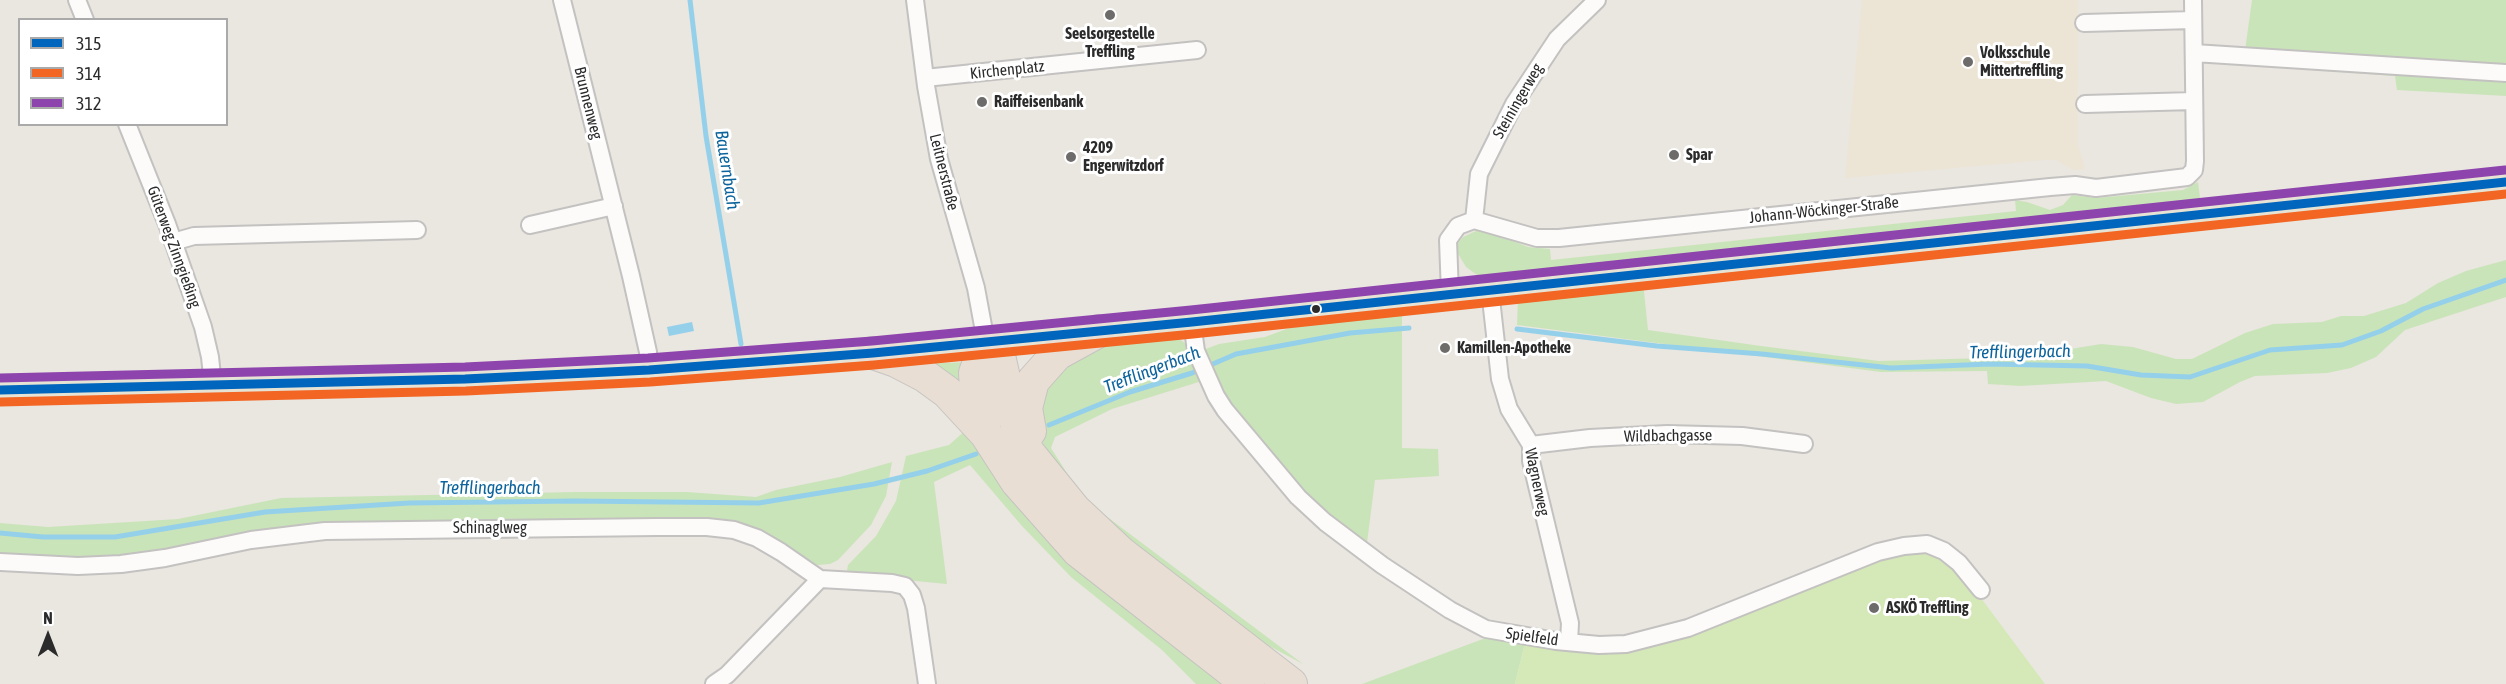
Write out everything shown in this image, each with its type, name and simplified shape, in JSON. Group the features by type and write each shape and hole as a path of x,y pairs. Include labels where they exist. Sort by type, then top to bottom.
{"highway":[{"path":"1045,474 1033,443 1027,416 1028,394 1033,381 1057,354 1099,331"},
{"path":"986,342 975,373 979,409 986,434"},
{"path":"986,342 1000,360 1018,430 1028,452 1075,510 1121,553 1292,684"},
{"path":"873,353 924,376 947,392 986,434 1017,482 1078,551 1248,684"}],"main road":[{"path":"0,390 212,379 465,379 649,370 873,353 1192,322 2506,182"}],"street":[{"path":"77,0 84,18"},
{"name":"Brunnenweg","path":"562,0 614,206 648,352 649,370"},
{"name":"Leitnerstraße","path":"915,0 939,159 976,288 986,342"},
{"name":"Steiningerweg","path":"1474,220 1479,174 1514,104 1557,39 1597,0"},
{"name":"Johann-Wöckinger-Straße","path":"1474,220 1485,221 1537,238 1559,238 2050,187 2075,185 2096,188 2179,179 2191,173 2195,161 2193,0"},
{"path":"2084,23 2193,20"},
{"name":"Kirchenplatz","path":"925,78 1197,50"},
{"path":"2194,53 2506,73"},
{"path":"2085,104 2194,101"},
{"name":"Güterweg Zinngießing","path":"128,126 203,327 212,379"},
{"path":"530,225 614,206"},
{"path":"1450,294 1448,240 1458,226 1474,220"},
{"path":"173,242 194,236 417,230"},
{"name":"Wagnerweg","path":"1490,290 1503,393 1509,409 1531,446 1531,461 1570,623 1569,642"},
{"name":"Spielfeld","path":"1192,322 1196,351 1225,410 1298,497 1325,522 1382,565 1450,610 1486,629 1569,642 1599,645 1626,644 1688,628 1884,550 1928,544 1944,551 1959,563 1981,590"},
{"name":"Wildbachgasse","path":"1531,446 1590,438 1667,434 1742,436 1804,444"},
{"name":"Schinaglweg","path":"0,562 78,566 121,564 165,558 251,540 325,531 707,527 734,530 757,538 820,579"},
{"path":"714,684 727,675 820,579 892,583 905,586 912,595 916,608 927,684"}],"shaded area":[{"name":"Volksschule Mittertreffling","path":"1862,0 2078,0 2078,144 2085,169 2073,170 2056,160 2044,160 1845,178"}],"green space":[{"path":"2252,0 2506,0 2506,96 2397,90 2395,76 2243,65"},
{"path":"2198,182 2201,205 1492,278 1477,275 1466,267 1457,252 1458,243 1463,237 1478,230 1491,232 1528,247 1550,249 1551,260 2016,211 2015,200 2050,210 2063,205 2072,195 2096,198 2183,190"},
{"path":"2506,260 2506,297 2405,330 2376,357 2351,368 2327,373 2255,376 2203,402 2176,404 2151,398 2106,381 2020,386 1988,384 1987,371 1881,372 1517,325 1518,296 1643,282 1648,330 1761,346 1879,361 1985,358 2052,352 2101,344 2133,347 2176,359 2192,359 2245,333 2273,324 2322,322 2341,316 2364,316 2406,303 2438,283 2466,271"},
{"path":"1402,314 1402,448 1438,449 1439,476 1375,480 1367,543 1342,527 1315,503 1246,424 1224,398 1203,350 1219,344 1265,337 1289,328"},
{"path":"1176,337 1189,349 1202,381 1112,409 1055,437 1051,448 1077,489 1106,516 1303,664 1256,639 1105,520 1076,491 1042,442 1037,424 1042,383 1053,372 1103,346"},
{"path":"969,362 969,394 916,364"},
{"path":"967,429 1231,684 1196,684 1162,650 1071,577 1022,526 970,465 934,482 947,584 852,575 847,570 848,565 876,536 896,501 906,456 949,445"},
{"path":"892,462 886,496 871,525 838,560 830,564 818,565 808,561 765,536 398,524 104,558 0,554 0,523 48,527 178,519 281,498 575,492 687,492 756,497"},
{"name":"ASKÖ Treffling","path":"1919,553 1945,558 1969,582 2045,684 1515,684 1525,643 1600,653 1663,644 1883,560 1901,554"},
{"path":"1491,636 1525,643 1515,684 1362,684"}],"water":[{"path":"692,322 694,331 669,336 667,327"}],"waterway":[{"name":"Bauernbach","path":"690,0 706,136 741,344"},
{"name":"Trefflingerbach","path":"1517,329 1657,346 1762,354 1891,368 1990,364 2087,366 2141,375 2190,377 2270,350 2342,345 2381,331 2423,309 2506,280"},
{"name":"Trefflingerbach","path":"1049,425 1130,392 1192,373 1236,354 1350,333 1409,328"},
{"name":"Trefflingerbach","path":"0,533 43,537 115,537 265,512 409,503 575,501 759,503 874,484 927,471 976,454"}],"transit line":[{"name":"312","path":"0,378 465,367 648,358 872,341 1191,310 2505,170"},
{"name":"315","path":"0,390 465,379 649,370 873,353 1192,322 2506,182"},
{"name":"314","path":"0,402 466,391 650,382 874,365 1193,334 2506,194"}],"place":[{"name":"Seelsorgestelle Treffling","path":"1110,15"},
{"name":"Volksschule Mittertreffling","path":"1968,62"},
{"name":"Raiffeisenbank","path":"982,102"},
{"name":"Spar","path":"1674,155"},
{"name":"4209 Engerwitzdorf","path":"1071,157"},
{"name":"Kamillen-Apotheke","path":"1445,348"},
{"name":"ASKÖ Treffling","path":"1874,608"}]}
